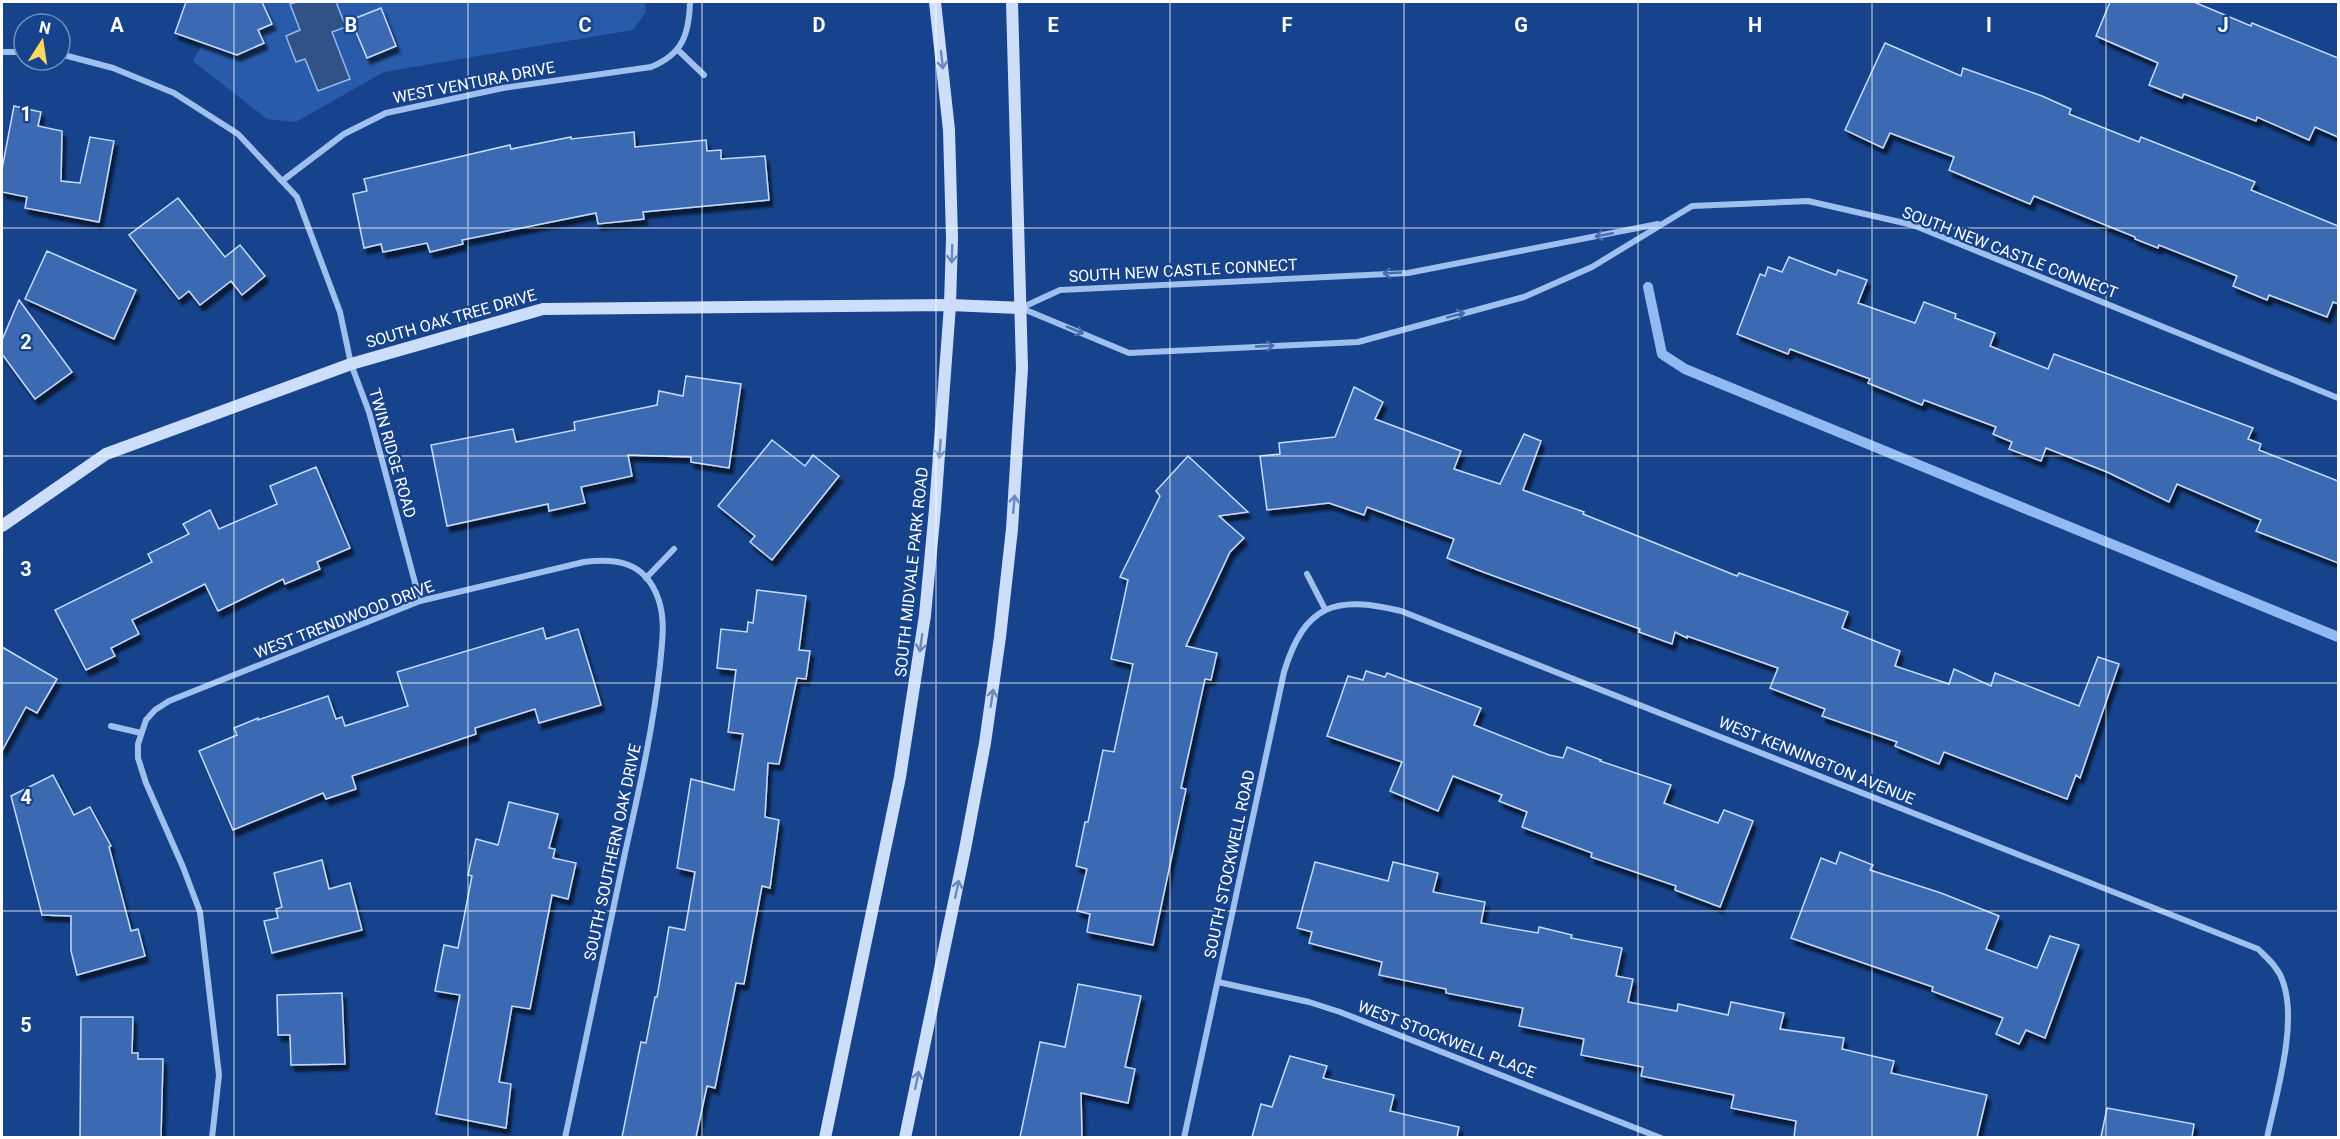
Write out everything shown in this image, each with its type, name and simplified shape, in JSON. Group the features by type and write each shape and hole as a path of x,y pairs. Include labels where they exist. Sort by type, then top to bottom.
{"main road":[{"name":"SOUTH MIDVALE PARK ROAD","path":"825,1137 885,858 916,681 935,509 950,305 952,227 950,141 935,2"},
{"path":"905,1137 985,743 1000,637 1017,475 1022,368 1012,2"},
{"name":"SOUTH OAK TREE DRIVE","path":"2,526 106,454 351,364 543,309 950,305 1020,308"}],"street":[{"name":"WEST VENTURA DRIVE","path":"282,181 344,134 386,113 503,88 651,67 665,61 678,50 682,43 688,26 690,2"},
{"path":"678,50 704,75"},
{"name":"TWIN RIDGE ROAD","path":"72,57 113,68 174,93 238,134 297,197 340,312 351,364 369,412 420,602"},
{"name":"SOUTH NEW CASTLE CONNECT","path":"1020,308 1129,353 1358,342 1524,297 1592,267 1692,206 1808,201 1913,225 2338,398"},
{"name":"SOUTH NEW CASTLE CONNECT","path":"1020,308 1060,290 1408,273 1662,224"},
{"path":"644,576 674,549"},
{"name":"WEST TRENDWOOD DRIVE","path":"141,733 146,720 155,710 169,701 420,602 584,562 621,561 634,567 644,576"},
{"path":"1307,574 1324,609"},
{"name":"SOUTH SOUTHERN OAK DRIVE","path":"565,1137 654,718 663,626 658,599 644,576"},
{"name":"WEST KENNINGTON AVENUE","path":"1324,609 1348,603 1374,604 1401,610 2241,941 2258,950 2274,964 2283,981 2288,1001 2288,1022 2267,1137"},
{"name":"SOUTH STOCKWELL ROAD","path":"1184,1137 1284,672 1291,648 1304,626 1324,609"},
{"path":"111,726 141,733 138,758 146,783 200,912 219,1075 212,1137"},
{"name":"WEST STOCKWELL PLACE","path":"1218,982 1309,1002 1340,1012 1661,1137"}],"shaded area":[{"path":"225,2 645,2 646,12 633,30 384,72 296,122 267,119 193,61"},
{"path":"336,2 346,27 332,32 350,79 318,91 305,59 296,62 286,36 300,30 290,4"}],"building":[{"path":"186,2 262,2 272,24 258,30 264,43 237,55 175,33"},
{"path":"2110,2 2194,2 2338,58 2338,137 2315,127 2309,140 2257,117 2256,121 2184,94 2182,98 2149,85 2158,63 2096,36"},
{"path":"381,8 396,46 367,58 351,20"},
{"path":"1885,43 1961,76 1963,68 2042,96 2071,109 2069,114 2139,142 2141,137 2255,182 2251,190 2338,226 2338,304 2333,302 2327,317 2269,295 2267,300 2233,286 2237,276 2159,245 2158,248 2135,239 2135,237 2034,196 2030,204 1949,170 1954,157 1890,133 1883,148 1845,130"},
{"path":"14,106 41,112 38,126 62,131 61,181 80,183 90,137 114,141 99,222 25,208 27,197 2,192 2,169"},
{"path":"634,132 635,147 706,140 707,151 721,150 721,159 765,156 769,200 643,212 644,219 598,224 596,213 462,240 463,244 430,252 427,243 383,252 381,244 364,248 353,194 367,191 364,179 510,145 511,149 571,137 571,139"},
{"path":"178,198 225,257 240,245 265,276 242,295 231,281 200,305 189,291 179,299 129,235"},
{"path":"47,251 136,290 114,339 25,299"},
{"path":"1789,257 1836,275 1838,270 1867,280 1858,303 1915,323 1924,302 1956,314 1955,318 1995,333 1990,346 2048,369 2054,354 2253,428 2248,439 2261,444 2259,450 2338,481 2338,563 2256,531 2261,520 2177,484 2169,502 2107,472 2046,448 2041,461 2009,449 2012,442 1993,434 1996,427 1924,400 1922,405 1868,383 1870,379 1790,349 1788,354 1737,334 1760,274 1765,276 1768,267 1782,272"},
{"path":"19,300 72,372 35,399 2,354 2,340"},
{"path":"686,376 741,384 729,468 691,462 691,457 628,455 632,476 581,487 585,503 549,511 548,504 447,526 431,445 513,429 516,442 575,430 574,422 657,405 659,391 683,396"},
{"path":"1354,387 1383,402 1375,419 1461,451 1454,469 1500,484 1524,434 1541,441 1523,490 1584,512 1583,514 1737,576 1739,573 1848,612 1842,628 1900,651 1895,666 1949,684 1954,669 1991,686 1995,673 2079,706 2098,657 2119,664 2080,778 2076,775 2067,799 1944,752 1939,764 1895,746 1897,742 1822,716 1825,709 1770,688 1778,668 1675,632 1672,644 1639,632 1640,629 1447,558 1454,539 1367,507 1364,515 1329,503 1267,510 1260,456 1280,454 1279,443 1335,437"},
{"path":"772,440 805,466 813,455 839,476 772,560 750,542 755,536 718,506"},
{"path":"1188,456 1248,512 1219,516 1244,538 1230,552 1186,646 1217,653 1211,680 1205,679 1181,788 1186,789 1153,945 1087,932 1090,914 1077,911 1087,869 1076,866 1103,750 1114,752 1133,664 1111,659 1128,580 1120,577 1160,496 1156,491"},
{"path":"316,467 350,548 317,562 320,569 285,584 283,579 218,611 205,584 132,620 139,634 111,648 115,656 86,670 55,610 152,562 148,554 189,534 183,524 210,510 219,529 277,504 270,486"},
{"path":"757,590 806,596 799,650 810,651 806,679 797,678 779,764 768,763 765,817 779,820 770,888 762,886 744,984 736,983 715,1088 707,1086 696,1137 622,1137 641,1042 646,1043 655,997 657,997 669,927 685,930 695,872 677,868 691,779 734,790 743,734 728,732 736,670 717,668 721,629 747,632 748,622 753,623"},
{"path":"543,628 546,639 578,629 601,705 539,723 535,709 475,728 476,734 352,776 356,789 326,799 323,793 233,830 199,751 237,735 234,728 328,696 336,719 342,717 345,726 408,706 397,672"},
{"path":"2,647 57,679 37,713 26,707 2,751"},
{"path":"1366,671 1385,677 1387,673 1481,708 1474,725 1549,755 1563,758 1567,747 1600,761 1671,785 1664,803 1718,823 1724,810 1753,821 1720,907 1675,890 1676,886 1591,857 1592,853 1522,827 1527,812 1499,801 1502,795 1453,776 1438,811 1390,791 1402,762 1327,736 1348,676 1363,680"},
{"path":"53,775 74,815 90,807 111,846 109,847 131,931 138,929 145,956 77,975 71,951 71,916 42,915 11,796"},
{"path":"509,802 558,814 549,848 555,849 553,858 576,863 568,899 552,895 530,1009 512,1006 499,1082 511,1084 506,1128 436,1114 460,995 435,991 444,945 458,948 472,876 468,875 476,839 498,845"},
{"path":"1840,852 1873,865 1870,870 1941,893 1999,916 1986,949 2037,968 2050,936 2079,945 2045,1038 2026,1030 2019,1044 1996,1034 2003,1018 1932,991 1933,987 1791,938 1821,858 1836,864"},
{"path":"322,860 329,889 350,883 362,930 272,953 264,921 278,918 276,909 282,907 274,873"},
{"path":"1315,862 1388,881 1393,862 1438,873 1433,892 1485,902 1481,923 1538,933 1539,927 1572,935 1571,938 1622,948 1616,976 1633,979 1628,1002 1677,1011 1678,1004 1728,1015 1731,1002 1784,1013 1780,1029 1844,1038 1842,1049 1894,1061 1891,1073 1987,1095 1977,1137 1794,1137 1796,1121 1731,1108 1734,1095 1641,1076 1643,1067 1581,1055 1584,1039 1519,1026 1523,1008 1446,993 1446,989 1379,975 1382,962 1309,943 1312,932 1297,928"},
{"path":"1078,984 1141,996 1125,1067 1135,1069 1128,1103 1081,1093 1082,1137 1020,1137 1040,1042 1065,1047"},
{"path":"342,993 345,1064 291,1065 290,1035 278,1035 277,995"},
{"path":"81,1017 133,1017 132,1053 138,1053 138,1059 163,1059 161,1137 80,1137"},
{"path":"1290,1056 1327,1066 1323,1078 1394,1095 1390,1111 1459,1127 1457,1137 1252,1137 1261,1104 1272,1107"},
{"path":"2107,1108 2194,1124 2192,1137 2101,1137"}],"waterway":[{"path":"1648,287 1662,354 1685,369 2338,637"}]}
